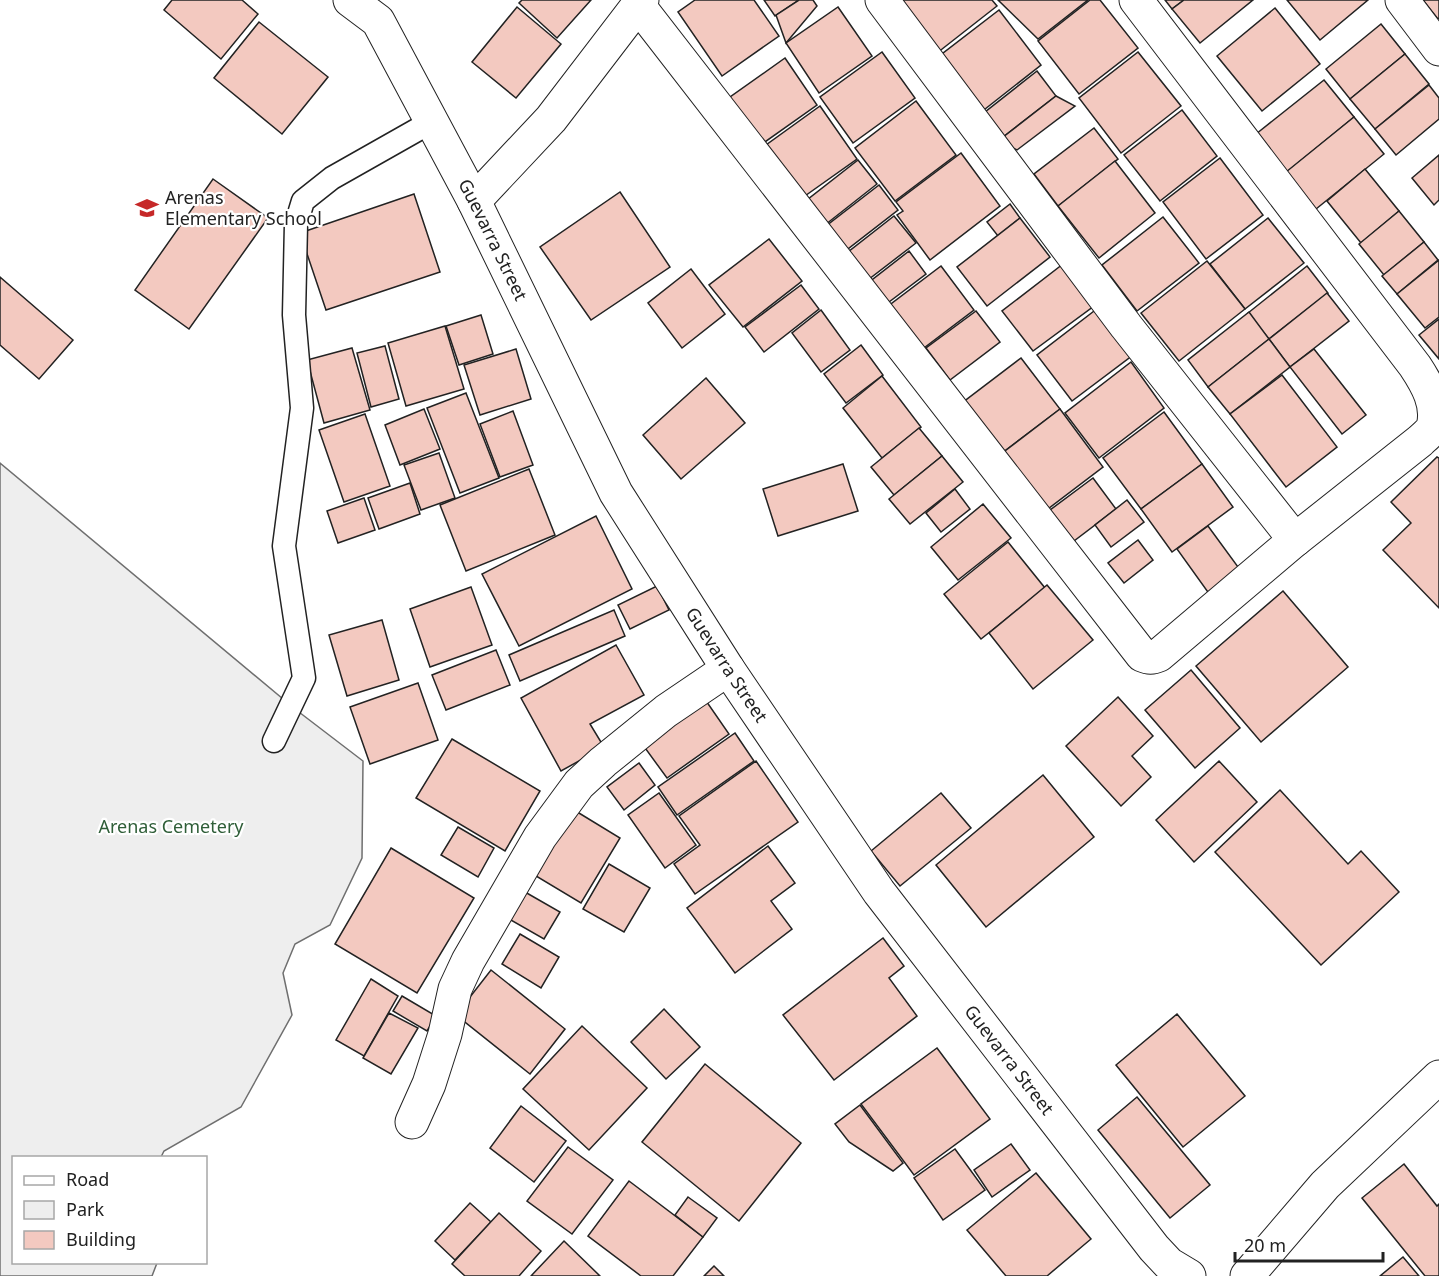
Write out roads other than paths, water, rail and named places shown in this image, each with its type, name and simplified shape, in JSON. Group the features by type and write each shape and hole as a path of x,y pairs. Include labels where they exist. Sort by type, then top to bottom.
{"street":[{"name":"Guevarra Street","path":"350,0 378,21 474,201 616,494 728,669 879,892 1154,1248 1169,1264 1189,1276"},
{"path":"882,0 1126,326 1295,540"},
{"path":"474,201 551,119 640,2 1142,655 1153,657 1159,655 1295,540 1436,430 1436,409 1430,388 1415,366 1136,0"},
{"path":"1402,0 1439,49"},
{"path":"412,1122 429,1084 445,1034 455,989 468,961 540,837 579,784 603,762 666,711 728,669"},
{"path":"1247,1276 1325,1185 1439,1077"}],"lane":[{"path":"274,741 304,678 284,546 302,408 294,315 296,224 303,201 332,178 431,122"}],"place":[{"name":"Arenas Elementary School","path":"147,208"}],"park label":[{"name":"Arenas Cemetery","path":"171,827"}]}
